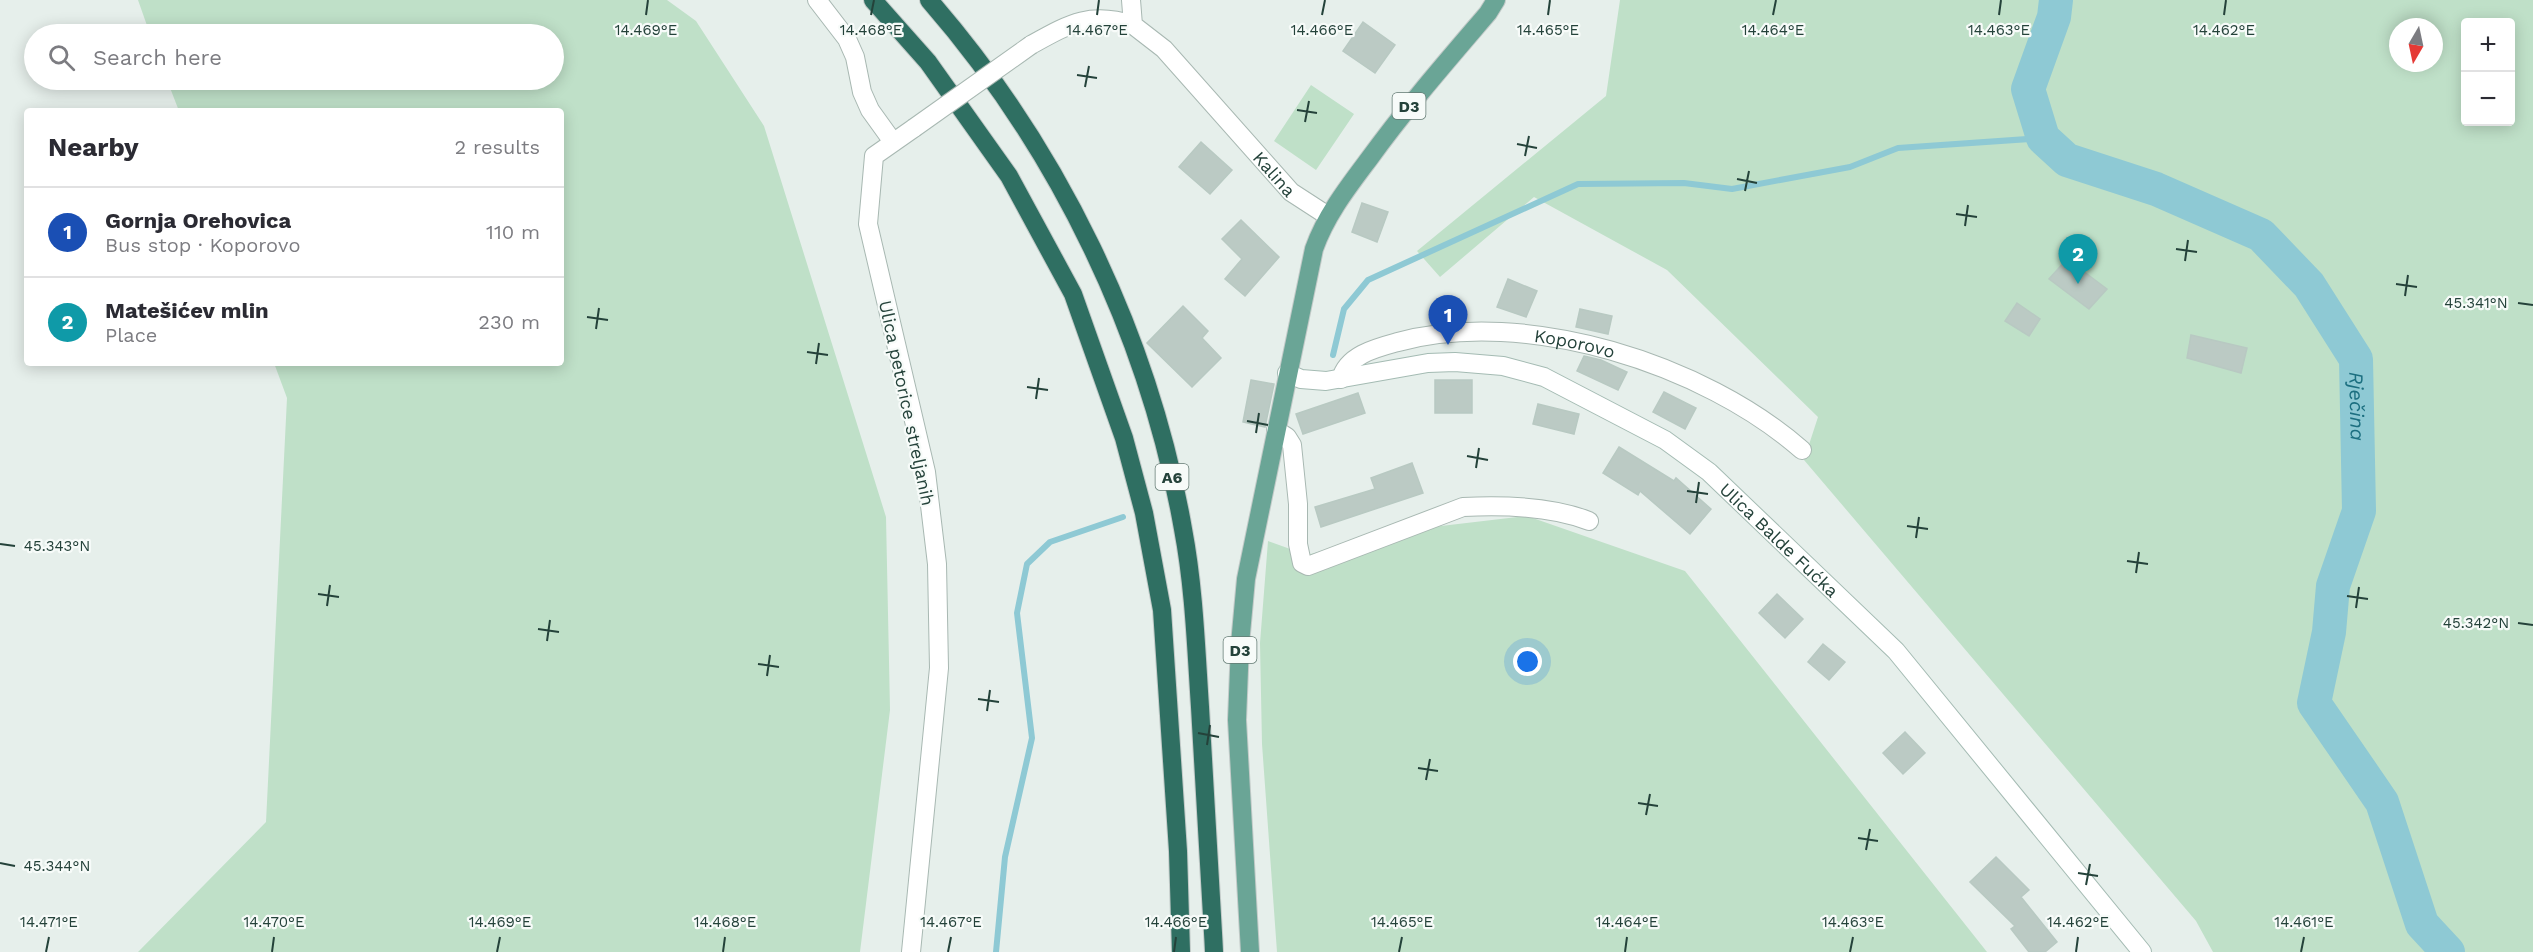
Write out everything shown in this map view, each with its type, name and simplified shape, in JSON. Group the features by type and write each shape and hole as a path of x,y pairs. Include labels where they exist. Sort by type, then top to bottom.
{"highway":[{"name":"A6","path":"873,0 928,62 1010,176 1073,294 1124,438 1144,513 1162,610 1178,850 1181,952"},
{"name":"A6","path":"929,0 970,49 1011,107 1075,215 1117,302 1156,411 1184,529 1194,613 1214,952"}],"main road":[{"name":"D3","path":"1250,952 1237,720 1240,644 1246,579 1314,249 1328,216 1405,111 1488,13 1496,0"}],"street":[{"path":"817,0 847,39 855,57 862,93 870,110 893,142"},
{"path":"1131,0 1133,25"},
{"name":"Ulica petorice streljanih","path":"911,952 939,668 938,575 926,472 868,224 874,156 1031,45 1082,20 1115,19 1133,25"},
{"name":"Kalina","path":"1133,25 1164,49 1291,192 1328,216"},
{"name":"Koporovo","path":"1341,379 1344,368 1355,358 1419,336 1447,331 1530,335 1568,341 1662,368 1699,384 1759,417 1802,450"},
{"name":"Ulica Balde Fućka","path":"1287,374 1314,380 1341,379 1428,363 1455,362 1503,366 1544,377 1603,405 1665,440 1708,471 1896,651 2142,952"},
{"path":"1276,430 1287,437 1292,445 1298,504 1298,544 1302,563 1308,566 1464,507 1490,505 1532,509 1589,521"}],"green space":[{"path":"138,0 667,0 696,21 764,126 886,517 890,710 860,952 138,952 266,822 287,398 275,366 564,366 564,108 178,108 171,90 564,90 564,24 146,24"},
{"path":"1620,0 2533,0 2533,952 2213,952 2196,921 1804,460 1818,417 1667,270 1534,197 1440,277 1417,251 1606,96"},
{"path":"1311,85 1354,114 1316,170 1274,141"},
{"path":"1527,516 1685,571 1987,952 1277,952 1262,744 1260,643 1268,541 1307,555 1390,532"}],"building":[{"path":"1363,22 1395,45 1375,73 1343,51"},
{"path":"1201,142 1232,170 1210,194 1179,167"},
{"path":"1362,203 1388,212 1377,242 1352,232"},
{"path":"1241,220 1279,257 1245,296 1225,279 1242,259 1222,239"},
{"path":"2067,259 2107,289 2089,309 2049,279"},
{"path":"1508,279 1537,291 1526,317 1497,307"},
{"path":"2017,303 2040,319 2029,336 2005,321"},
{"path":"1183,306 1208,331 1202,338 1221,358 1192,387 1147,343"},
{"path":"1580,309 1612,316 1608,334 1576,327"},
{"path":"2191,335 2247,348 2241,373 2187,358"},
{"path":"1584,356 1601,360 1627,372 1618,390 1577,371"},
{"path":"1251,380 1274,384 1265,427 1243,422"},
{"path":"1435,380 1472,380 1472,413 1435,413"},
{"path":"1664,392 1696,408 1685,429 1653,412"},
{"path":"1358,393 1365,413 1303,434 1296,414"},
{"path":"1538,404 1579,414 1574,434 1533,424"},
{"path":"1619,447 1674,481 1676,478 1711,509 1690,534 1640,491 1638,495 1603,473"},
{"path":"1412,463 1423,493 1321,527 1315,507 1375,489 1371,478"},
{"path":"1777,594 1803,619 1785,638 1759,613"},
{"path":"1823,644 1845,662 1829,680 1808,662"},
{"path":"1905,732 1925,753 1903,774 1883,753"},
{"path":"1996,857 2029,890 2021,897 2057,942 2045,952 2029,952 2011,929 2015,926 1970,882"}],"waterway":[{"name":"Rječina","path":"2056,0 2054,17 2028,89 2043,138 2067,160 2156,189 2261,235 2309,285 2356,359 2359,511 2333,586 2329,632 2314,703 2382,802 2422,924 2448,952"},
{"path":"1333,355 1344,309 1368,280 1578,184 1684,183 1732,189 1850,167 1898,148 2043,138"},
{"path":"996,952 1005,857 1032,738 1017,613 1027,564 1050,542 1123,517"}],"place":[{"name":"Matešićev mlin","path":"2078,284"},
{"name":"Gornja Orehovica","path":"1448,345"}]}
